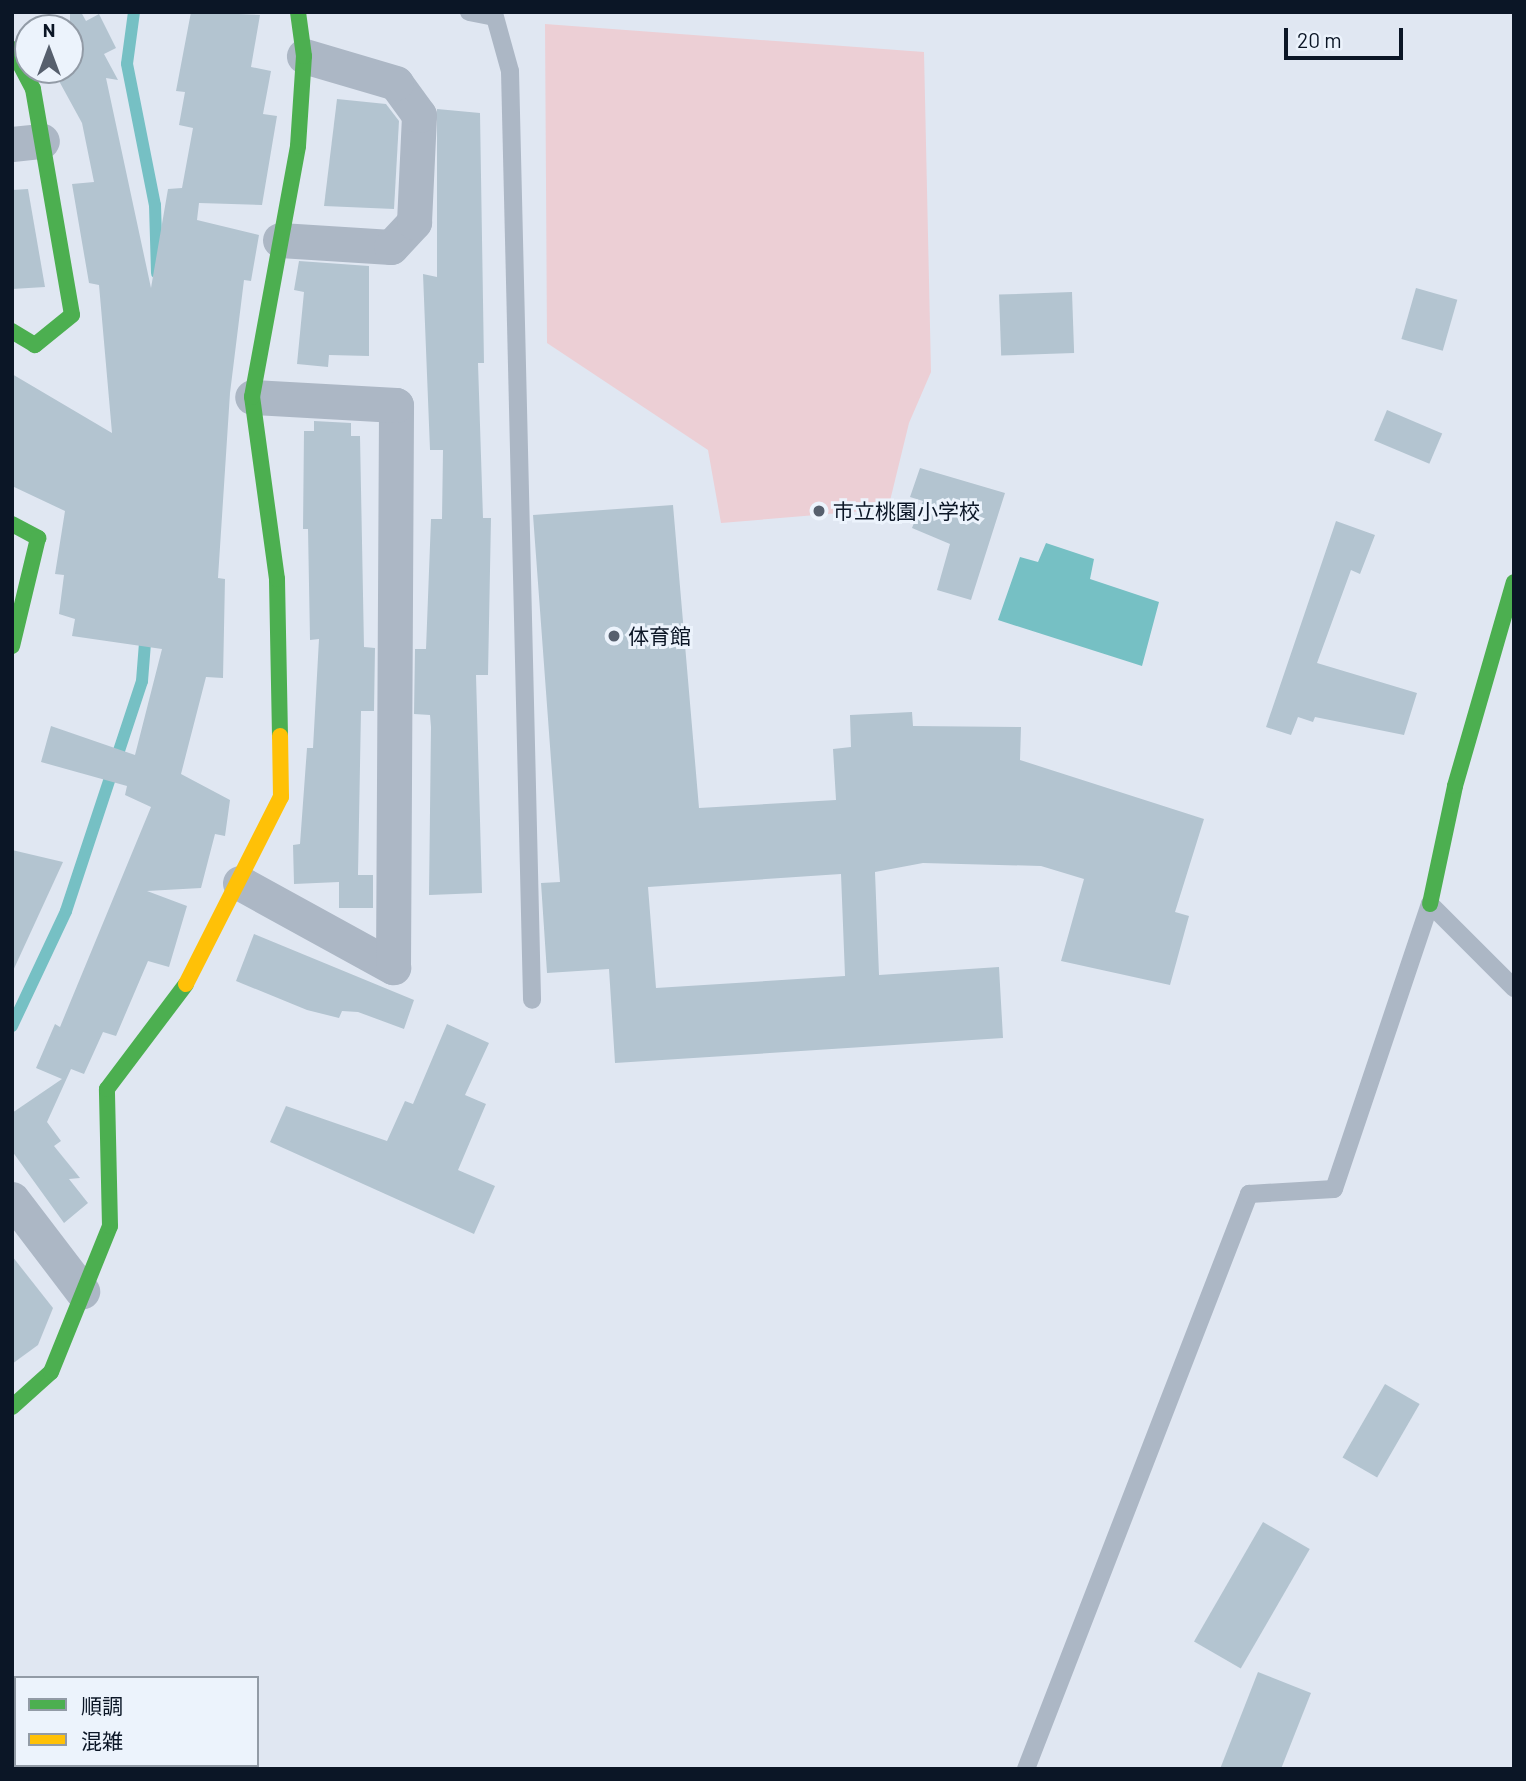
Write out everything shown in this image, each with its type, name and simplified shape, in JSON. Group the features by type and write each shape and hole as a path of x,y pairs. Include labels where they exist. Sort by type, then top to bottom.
{"street":[{"path":"12,1407 51,1372 110,1226 107,1090 190,979 281,797 277,579 252,397 298,146 304,55 298,12"},
{"path":"12,49 33,89 27,143 72,315 35,345 12,331"},
{"path":"280,240 391,247 414,222 419,115 396,83 304,55"},
{"path":"240,883 393,967 396,405 252,397"},
{"path":"12,524 38,538 12,646"},
{"path":"1430,904 1455,786 1514,582"},
{"path":"12,1199 82,1292"}],"lane":[{"path":"469,12 495,17 510,71 532,1000"},
{"path":"1026,1769 1249,1194 1334,1189 1430,904 1514,988"}],"shaded area":[{"path":"545,24 924,52 931,372 909,423 888,509 721,523 708,450 547,343"}],"water":[{"path":"1046,543 1094,559 1090,579 1159,602 1142,666 998,620 1020,557 1038,562"}],"building":[{"path":"191,12 260,15 251,67 271,71 263,114 277,116 262,205 199,203 197,220 259,235 251,281 244,280 230,393 218,578 225,579 223,678 206,677 181,774 230,800 225,836 215,834 201,888 147,891 187,906 169,967 148,961 116,1036 103,1032 84,1074 71,1069 47,1122 61,1141 54,1146 80,1178 69,1179 88,1203 64,1223 12,1151 12,1113 62,1079 36,1068 55,1024 60,1027 151,807 125,795 127,786 41,762 51,726 135,755 162,649 72,636 75,619 59,614 64,575 55,574 65,511 12,486 12,374 112,433 99,285 89,283 72,184 94,182 82,123 61,84 84,84 84,17 86,21 99,14 116,48 104,54 118,80 106,78 151,288 168,189 182,188 193,128 179,125 185,92 176,91"},
{"path":"337,99 386,104 399,121 394,209 324,206"},
{"path":"437,109 480,113 484,363 478,363 483,518 491,518 488,675 476,675 482,893 429,895 431,727 430,715 414,714 415,649 426,649 431,519 442,519 443,450 430,450 423,274 437,277"},
{"path":"28,189 45,287 12,289 12,190"},
{"path":"299,261 369,266 369,356 329,355 328,367 297,364 304,292 294,290"},
{"path":"1416,288 1457,300 1443,351 1401,339"},
{"path":"1072,292 1074,353 1001,356 999,295"},
{"path":"1387,410 1442,433 1429,464 1374,440"},
{"path":"314,421 351,423 351,436 360,436 364,647 375,648 374,711 361,711 358,875 373,875 373,908 339,908 339,882 294,884 293,845 300,844 307,748 313,748 319,639 310,640 308,529 303,529 304,431 314,431"},
{"path":"920,468 1005,493 971,600 937,590 950,544 912,528 923,501 910,497"},
{"path":"673,505 699,808 836,800 833,749 851,747 850,715 912,712 913,726 1021,727 1020,760 1204,819 1175,912 1189,916 1170,985 1061,961 1084,879 1041,866 923,863 875,872 879,975 999,967 1003,1038 615,1063 609,969 547,973 541,883 560,882 533,515","holes":["841,874 845,976 656,988 648,887"]},
{"path":"1336,521 1375,535 1360,574 1351,570 1317,663 1417,693 1404,735 1315,717 1313,722 1298,717 1291,735 1266,727"},
{"path":"12,850 63,862 12,973"},
{"path":"254,934 414,1000 404,1029 358,1012 342,1011 339,1018 307,1010 236,981"},
{"path":"447,1024 489,1043 465,1095 486,1104 458,1170 495,1186 474,1234 270,1142 286,1106 387,1141 405,1101 413,1104"},
{"path":"12,1256 53,1308 38,1345 12,1364"},
{"path":"1385,1384 1420,1404 1377,1478 1342,1458"},
{"path":"1263,1522 1310,1549 1241,1669 1194,1642"},
{"path":"1258,1672 1311,1693 1281,1769 1220,1769"}],"waterway":[{"path":"134,12 127,64 155,205 157,273"},
{"path":"12,1026 66,911 142,681 146,630"}],"traffic: fast":[{"path":"280,736 277,579 252,397 298,146 304,56 298,12"},
{"path":"12,49 33,89 72,315 35,345 12,331"},
{"path":"12,524 38,538 12,646"},
{"path":"1430,904 1455,786 1514,582"},
{"path":"12,1407 51,1372 110,1226 107,1089 186,984"}],"traffic: slow":[{"path":"186,984 281,797 280,736"}],"place":[{"name":"市立桃園小学校","path":"819,511"},
{"name":"体育館","path":"614,636"}]}
